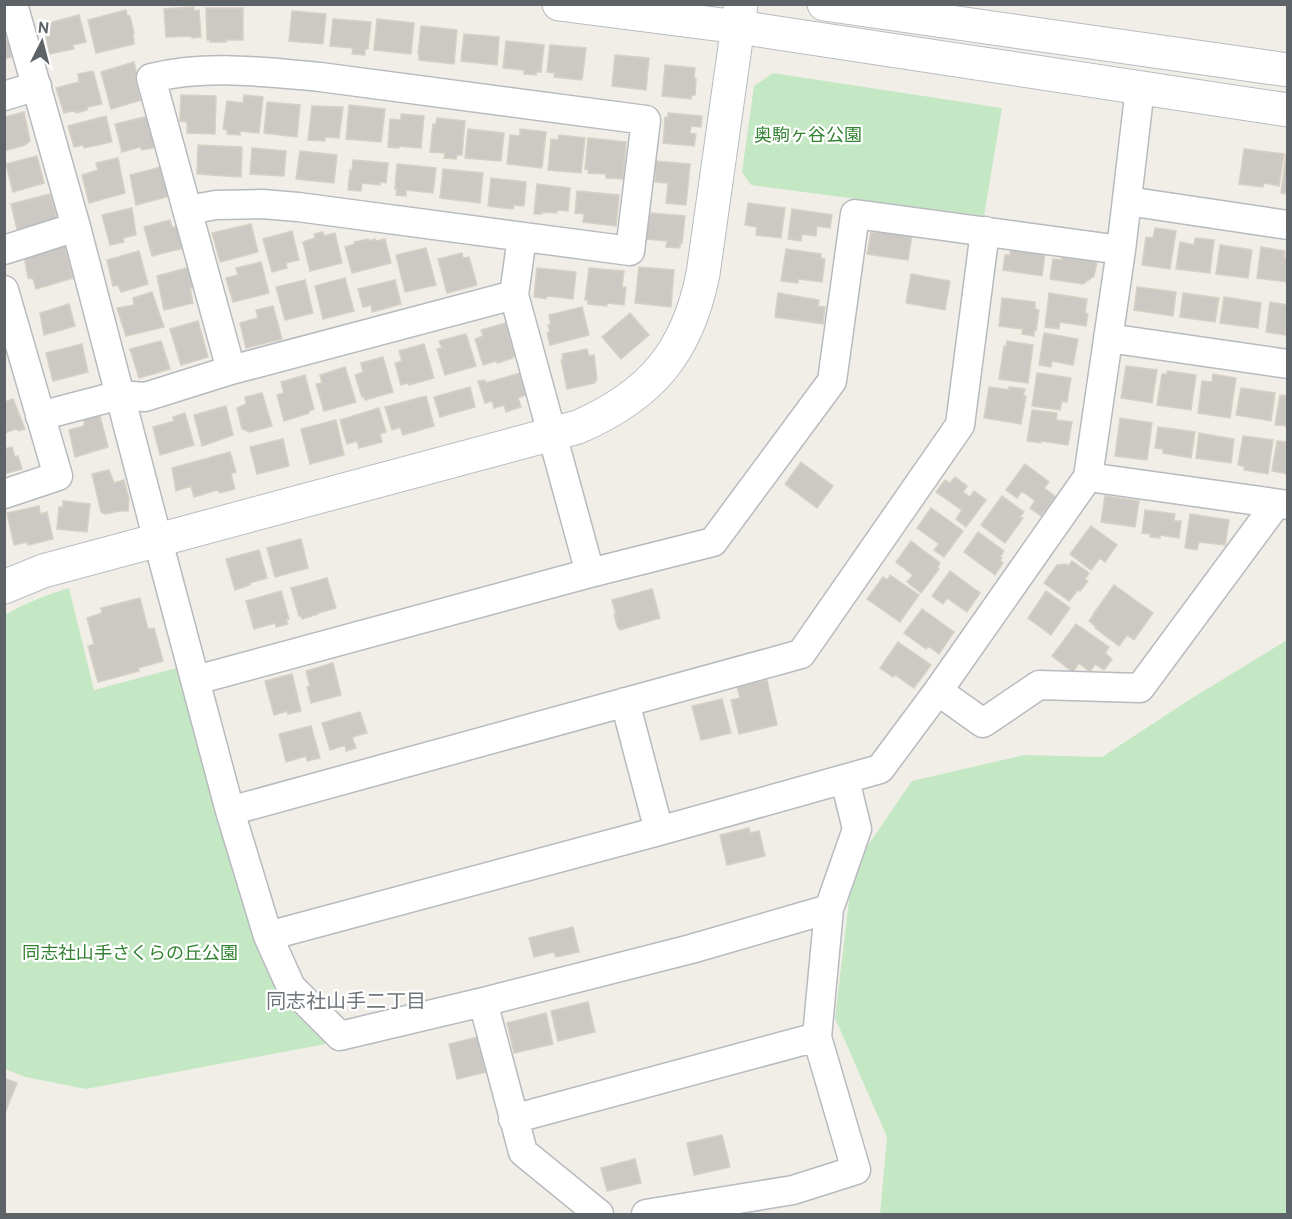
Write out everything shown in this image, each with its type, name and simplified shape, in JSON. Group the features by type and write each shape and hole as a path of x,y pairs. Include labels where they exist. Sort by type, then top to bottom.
{"street":[{"path":"14,4 76,227 230,811 268,936 291,987 340,1036 691,949 829,909"},
{"path":"559,4 739,16 1140,88 1287,110"},
{"path":"824,4 1287,70"},
{"path":"4,587 43,572 578,427 621,405 656,375 670,357 682,338 695,306 703,274 739,16"},
{"path":"187,210 216,205 286,206 630,250 646,120 320,77 233,70 189,71 151,78 187,210 231,370"},
{"path":"4,96 37,86"},
{"path":"268,936 880,770 1088,477 1121,250 1140,88"},
{"path":"1127,201 1287,225"},
{"path":"196,680 713,542 832,381 855,214 1121,250"},
{"path":"4,250 76,227"},
{"path":"230,811 801,654 960,425 985,231"},
{"path":"522,237 514,295 590,573"},
{"path":"4,290 16,380 40,416 57,476 4,494"},
{"path":"40,416 120,395 145,396 231,370 514,295"},
{"path":"1108,338 1287,364"},
{"path":"938,691 982,723 1039,685 1140,688 1282,505 1088,477"},
{"path":"625,702 659,831"},
{"path":"646,1215 793,1190 856,1170 817,1037 829,909 857,829 845,780"},
{"path":"483,1002 513,1119 524,1152 599,1215"},
{"path":"513,1119 817,1037"}],"green space":[{"name":"奥駒ヶ谷公園","path":"773,73 1002,108 984,216 751,185 742,172 754,86"},
{"name":"同志社山手さくらの丘公園","path":"69,588 94,690 184,666 248,916 331,1043 86,1089 25,1077 5,1069 5,615"},
{"path":"1287,640 1287,1214 880,1214 887,1137 835,1018 853,867 912,781 1024,755 1102,757"}],"building":[{"path":"194,7 194,11 199,10 201,37 166,37 164,9"},
{"path":"206,8 243,8 243,40 210,42 207,40"},
{"path":"126,10 127,15 130,16 134,33 134,44 96,53 88,20"},
{"path":"292,11 326,14 323,44 289,41"},
{"path":"79,15 86,42 73,45 74,49 49,54 46,36 49,36 45,24"},
{"path":"333,19 371,22 368,49 365,49 365,55 352,54 353,48 330,46"},
{"path":"377,19 414,23 411,54 374,50"},
{"path":"421,26 457,30 454,64 419,60"},
{"path":"464,34 499,37 497,65 461,61"},
{"path":"4,41 10,41 12,57 4,59"},
{"path":"506,41 544,45 541,72 536,72 536,75 524,74 524,70 503,68"},
{"path":"550,45 586,48 582,80 554,77 555,73 547,72"},
{"path":"615,55 649,58 646,90 612,86"},
{"path":"134,62 141,100 111,109 101,72"},
{"path":"665,65 695,68 695,95 692,95 691,99 662,96"},
{"path":"93,71 102,104 87,107 87,110 77,113 73,111 64,113 56,88 79,82 78,74"},
{"path":"181,95 216,96 215,134 187,133 187,122 180,121"},
{"path":"244,95 263,97 259,133 240,131 240,135 227,134 227,130 223,129 227,101 243,103"},
{"path":"267,102 300,105 297,137 264,133"},
{"path":"349,105 385,109 381,142 346,139"},
{"path":"312,106 343,107 339,138 325,137 325,141 308,140"},
{"path":"24,112 30,141 25,145 4,151 4,117"},
{"path":"668,113 702,116 701,127 691,126 690,133 696,134 694,146 663,143 665,117 668,117"},
{"path":"401,114 424,116 421,148 388,147 390,119 401,120"},
{"path":"106,116 112,142 84,148 83,145 74,147 68,126"},
{"path":"149,116 155,140 153,148 142,150 140,147 122,152 115,124"},
{"path":"437,118 465,121 462,155 457,155 456,159 444,158 445,153 430,152 433,124 436,124"},
{"path":"468,129 504,133 501,161 465,158"},
{"path":"520,129 546,132 542,168 507,164 510,135 520,136"},
{"path":"559,135 585,138 581,173 548,170 551,139 558,140"},
{"path":"588,138 626,142 623,179 606,178 606,174 588,173 589,170 585,169"},
{"path":"198,145 242,147 241,177 197,174"},
{"path":"252,148 286,151 284,176 250,174"},
{"path":"1244,149 1284,154 1279,186 1264,183 1263,187 1239,184"},
{"path":"300,151 337,155 334,183 296,179"},
{"path":"1286,155 1288,155 1288,194 1281,193"},
{"path":"37,156 44,183 13,192 6,164"},
{"path":"118,158 125,193 89,203 82,175 98,170 96,163"},
{"path":"353,160 388,163 386,183 380,182 380,185 362,183 361,191 348,190"},
{"path":"655,161 690,164 686,205 666,203 668,183 655,182"},
{"path":"397,164 436,168 433,193 406,190 406,196 396,195"},
{"path":"161,167 170,196 136,205 130,175"},
{"path":"443,169 483,173 480,203 440,198"},
{"path":"491,178 526,182 524,206 514,205 513,209 488,206"},
{"path":"537,184 570,188 568,211 557,210 557,213 534,214"},
{"path":"577,191 619,195 616,226 583,222 584,214 575,213"},
{"path":"50,194 59,224 18,233 11,204"},
{"path":"748,203 785,208 781,238 756,235 757,227 745,225"},
{"path":"132,208 136,235 123,238 124,242 110,245 102,215"},
{"path":"792,209 832,215 830,228 817,226 816,236 802,234 801,241 788,239"},
{"path":"648,214 685,216 680,248 666,247 667,241 646,239"},
{"path":"170,220 172,227 179,227 184,248 152,256 144,227"},
{"path":"251,224 258,252 220,262 212,233"},
{"path":"1155,228 1176,231 1170,269 1142,265 1146,237 1153,238"},
{"path":"875,230 912,235 908,260 867,254 871,232 874,233"},
{"path":"292,231 299,260 286,263 287,268 272,272 263,239"},
{"path":"323,232 324,236 335,233 342,263 310,271 303,242 315,238 314,234"},
{"path":"1195,238 1214,240 1210,273 1176,269 1180,242 1194,245"},
{"path":"368,239 376,241 385,239 391,263 352,273 345,247"},
{"path":"65,245 73,278 36,289 33,279 28,278 24,256"},
{"path":"1220,245 1252,250 1248,278 1216,274"},
{"path":"1011,247 1045,253 1042,276 1003,270 1005,255 1010,255"},
{"path":"1261,247 1285,251 1284,258 1288,258 1288,282 1257,278"},
{"path":"426,248 436,285 405,292 396,255"},
{"path":"786,249 821,254 821,258 825,259 822,282 798,279 798,283 781,281"},
{"path":"139,251 148,284 121,292 118,285 113,286 107,260"},
{"path":"462,253 463,258 469,257 477,285 447,293 438,259"},
{"path":"1062,257 1097,262 1094,276 1083,284 1050,279 1053,259 1062,260"},
{"path":"261,262 269,293 233,302 226,278 238,275 236,268"},
{"path":"190,267 194,288 190,288 193,303 164,310 157,276"},
{"path":"639,267 674,270 671,307 635,303"},
{"path":"537,268 576,272 573,299 534,297"},
{"path":"589,268 624,271 622,287 626,287 624,305 588,304 588,300 585,300"},
{"path":"911,274 950,281 945,310 906,303"},
{"path":"345,278 354,311 323,319 315,286"},
{"path":"305,280 313,313 285,320 276,287"},
{"path":"395,280 401,304 372,312 371,305 363,307 358,289"},
{"path":"1137,287 1176,292 1173,316 1134,310"},
{"path":"152,292 164,327 126,336 117,308 134,305 133,298"},
{"path":"778,293 819,300 818,306 825,307 823,324 775,317"},
{"path":"1049,293 1087,299 1086,326 1060,322 1059,329 1045,327"},
{"path":"1183,293 1219,298 1215,322 1180,317"},
{"path":"1224,297 1261,303 1258,328 1220,323"},
{"path":"1002,298 1035,302 1035,309 1039,310 1034,336 1022,334 1023,329 999,326"},
{"path":"1270,302 1288,305 1288,329 1285,335 1266,332"},
{"path":"69,304 75,326 44,335 40,313"},
{"path":"273,306 282,339 246,348 240,323 258,318 256,310"},
{"path":"582,307 589,335 550,345 547,333 550,332 548,325 551,324 549,315"},
{"path":"630,313 649,335 621,359 602,337"},
{"path":"198,321 208,357 181,365 170,329"},
{"path":"506,323 515,356 497,363 496,361 483,365 475,339 483,336 481,330"},
{"path":"1044,333 1078,339 1073,365 1052,361 1051,367 1039,365"},
{"path":"466,334 476,366 445,375 437,349 442,348 439,341"},
{"path":"161,341 170,369 139,378 130,349"},
{"path":"1007,341 1033,345 1028,383 999,379 1004,346 1006,347"},
{"path":"82,344 88,372 53,381 46,353"},
{"path":"424,344 434,378 401,385 395,363 402,361 399,351"},
{"path":"587,349 589,356 594,355 597,380 595,383 567,389 561,360 563,360 562,354"},
{"path":"383,357 393,392 365,400 355,375 363,372 361,363"},
{"path":"1126,366 1157,370 1152,403 1121,398"},
{"path":"345,367 356,402 324,411 316,384 322,383 320,375"},
{"path":"1167,371 1196,375 1191,410 1157,405 1162,374 1167,374"},
{"path":"520,373 526,395 518,398 521,407 506,412 504,405 494,408 492,401 485,403 478,381 485,380 486,383"},
{"path":"1037,373 1071,378 1067,402 1062,401 1060,410 1032,406"},
{"path":"1213,374 1236,378 1230,418 1198,413 1202,381 1212,382"},
{"path":"305,375 314,409 309,413 284,421 277,395 284,393 281,382"},
{"path":"470,387 475,407 440,417 434,397"},
{"path":"989,387 1009,390 1009,387 1025,389 1021,424 984,418"},
{"path":"1241,388 1275,393 1271,421 1236,415"},
{"path":"262,393 272,426 250,432 242,429 237,408 246,404 245,397"},
{"path":"1280,395 1288,396 1288,426 1275,425"},
{"path":"426,396 434,426 403,435 400,427 392,430 385,407"},
{"path":"13,399 25,429 4,433 4,402"},
{"path":"226,406 233,435 202,446 194,415"},
{"path":"379,408 386,432 380,434 382,442 359,448 357,441 347,444 340,420"},
{"path":"1032,410 1057,413 1056,420 1072,422 1068,445 1027,441"},
{"path":"185,413 194,445 160,455 153,427 174,421 173,417"},
{"path":"100,416 108,447 75,457 69,430 84,426 84,420"},
{"path":"1120,418 1152,423 1147,460 1115,456"},
{"path":"336,420 344,455 310,464 301,429"},
{"path":"1158,427 1195,432 1191,458 1163,453 1163,449 1155,448"},
{"path":"1199,433 1234,439 1231,463 1196,458"},
{"path":"1243,436 1273,440 1268,474 1244,470 1245,467 1238,465"},
{"path":"283,439 289,466 257,474 250,447"},
{"path":"1277,441 1288,442 1288,474 1272,471"},
{"path":"12,447 22,469 4,474 4,449"},
{"path":"230,452 236,472 231,474 235,489 220,493 217,490 194,497 191,486 176,491 172,468"},
{"path":"801,462 833,486 817,508 785,484"},
{"path":"1025,464 1049,482 1044,488 1056,497 1041,516 1030,508 1035,501 1022,491 1017,498 1006,490"},
{"path":"109,470 114,483 124,480 129,499 128,511 105,514 101,512 92,474"},
{"path":"955,477 967,486 963,492 970,497 974,491 986,500 966,527 956,519 962,510 936,492 945,480 950,483"},
{"path":"1002,496 1024,512 1020,517 1023,518 1005,543 981,525"},
{"path":"1105,496 1139,501 1135,527 1101,522"},
{"path":"63,501 90,504 87,532 57,529 59,507 63,507"},
{"path":"39,506 40,514 47,512 53,539 28,545 27,542 14,545 7,513"},
{"path":"931,508 963,531 944,557 934,550 939,544 917,528"},
{"path":"1145,510 1175,514 1174,521 1181,521 1179,538 1160,535 1160,538 1150,537 1151,534 1142,533"},
{"path":"1190,514 1229,520 1225,545 1199,542 1197,550 1185,548"},
{"path":"1091,526 1117,545 1105,562 1100,558 1091,570 1070,554"},
{"path":"978,532 1004,551 1000,557 1003,563 995,575 964,552"},
{"path":"301,539 308,568 275,577 267,548"},
{"path":"911,541 940,563 937,568 939,569 921,593 907,582 913,575 896,562"},
{"path":"259,550 267,578 235,590 226,559"},
{"path":"1072,561 1089,573 1085,579 1088,581 1069,601 1044,583 1057,565 1066,564 1068,566"},
{"path":"950,571 980,593 967,612 947,598 943,604 932,596"},
{"path":"890,575 919,595 900,622 867,599 883,577 888,580"},
{"path":"327,578 336,608 302,619 299,616 291,588"},
{"path":"1114,585 1153,613 1134,640 1127,635 1119,646 1089,621"},
{"path":"652,589 660,618 620,630 614,615 616,615 612,600"},
{"path":"281,591 289,619 286,620 288,624 276,627 275,623 254,629 246,601"},
{"path":"1046,591 1070,608 1051,635 1028,618"},
{"path":"140,598 148,629 154,628 163,661 138,668 139,671 98,682 88,646 94,644 87,618 102,613 101,608"},
{"path":"922,609 954,632 939,654 928,646 926,649 904,633"},
{"path":"1076,624 1109,647 1105,653 1112,659 1104,670 1095,664 1090,672 1079,663 1073,672 1052,656"},
{"path":"898,642 931,665 914,688 880,668"},
{"path":"333,663 341,695 311,703 306,671"},
{"path":"292,674 301,711 288,714 287,711 274,715 265,681"},
{"path":"767,680 777,725 739,734 731,700 740,698 737,687"},
{"path":"722,699 731,733 701,740 692,706"},
{"path":"360,712 367,733 352,737 356,748 346,751 345,745 330,750 322,723"},
{"path":"311,726 320,758 307,761 306,756 286,762 279,734"},
{"path":"749,828 750,833 759,831 765,856 727,865 720,835"},
{"path":"573,927 579,952 556,957 554,952 534,957 529,938"},
{"path":"588,1002 595,1032 558,1041 551,1011"},
{"path":"546,1013 553,1044 514,1053 507,1023"},
{"path":"478,1037 486,1072 457,1079 449,1044"},
{"path":"4,1078 17,1083 5,1113 4,1113"},
{"path":"722,1135 730,1167 694,1175 687,1143"},
{"path":"635,1159 641,1183 607,1191 601,1168"}],"district":[{"name":"同志社山手二丁目","path":"346,1001"}]}
